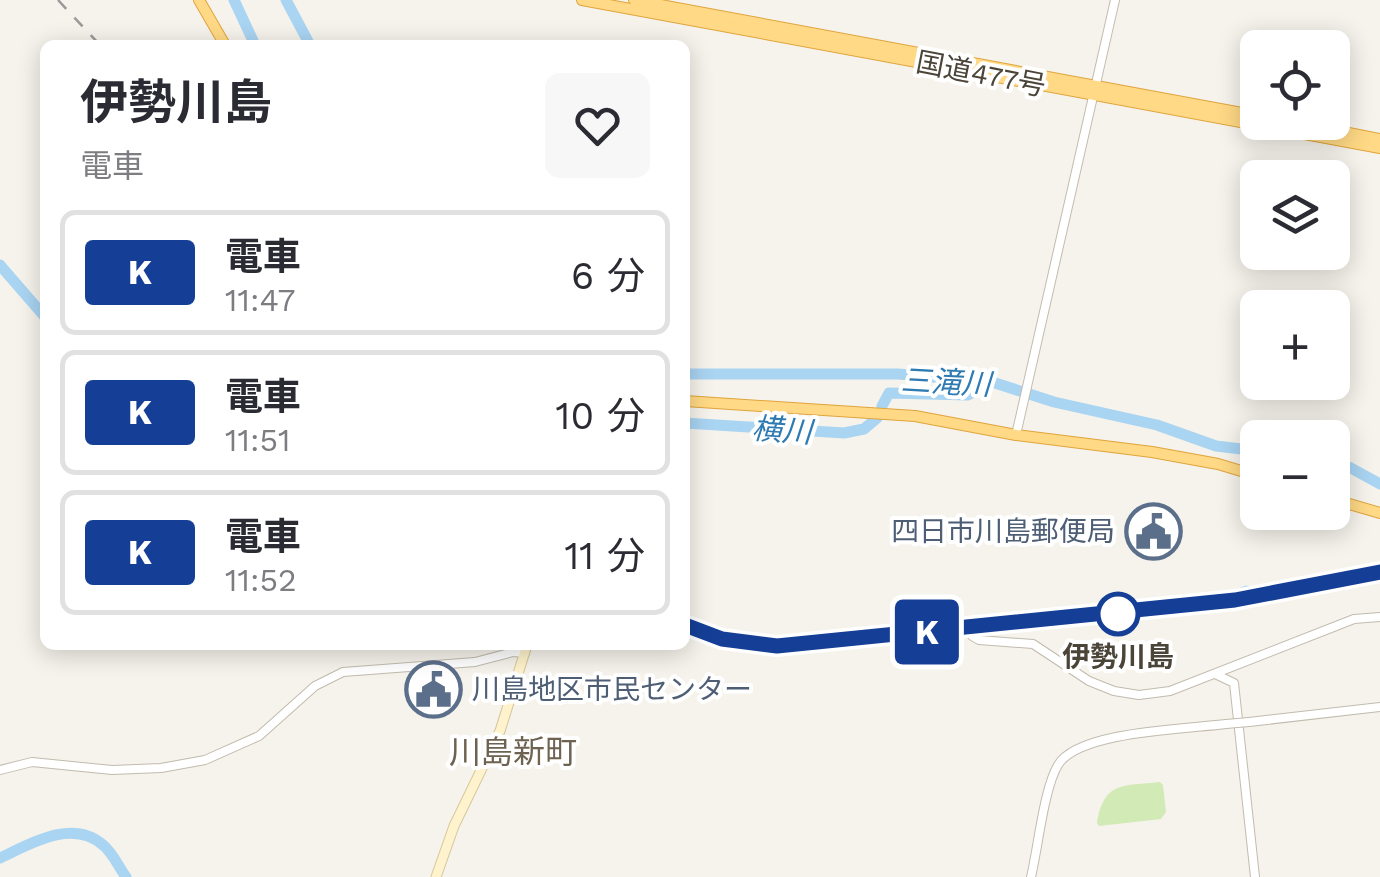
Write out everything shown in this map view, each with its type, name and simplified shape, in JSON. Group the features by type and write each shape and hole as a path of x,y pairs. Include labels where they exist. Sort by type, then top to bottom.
{"highway":[{"path":"199,0 222,40"},
{"name":"国道477号","path":"582,0 1240,113"},
{"name":"国道477号","path":"634,0 1380,148"},
{"path":"1350,132 1380,138"},
{"path":"690,401 915,416 1016,436 1152,452 1240,471"},
{"path":"1350,504 1380,513"}],"main road":[{"path":"436,877 454,826 500,731 526,650"}],"street":[{"path":"1016,436 1115,0"},
{"path":"972,636 979,640 1033,644 1089,681 1124,694 1158,694 1354,619 1380,617"},
{"path":"0,770 32,762 99,770 142,770 205,760 259,736 315,686 344,672 476,662 522,650"},
{"path":"1249,660 1234,683 1256,877"},
{"path":"1215,674 1234,683"},
{"path":"1031,877 1053,777 1069,752 1100,740 1380,707"}],"green space":[{"path":"1160,782 1166,812 1161,819 1099,826 1100,809 1110,793 1126,786"}],"waterway":[{"path":"234,0 253,40"},
{"name":"三滝川","path":"286,0 307,40"},
{"name":"横川","path":"0,265 40,311"},
{"name":"三滝川","path":"690,374 898,374 992,382 1054,402 1157,425 1216,446 1240,449"},
{"name":"横川","path":"882,406 889,393 968,395 990,383"},
{"name":"横川","path":"690,423 844,433 864,429 877,418"},
{"name":"三滝川","path":"1350,468 1380,484"},
{"path":"1232,592 1246,587 1262,588"},
{"path":"0,858 51,836 78,834 103,845 126,877"}],"railway":[{"path":"58,0 95,40"},
{"path":"1208,603 1380,572"},
{"path":"690,627 722,639 777,646 1221,601"}],"train":[{"name":"K","path":"690,627 722,639 777,646 1235,600 1380,572"}],"place":[{"name":"四日市川島郵便局","path":"1154,531"},
{"name":"伊勢川島","path":"1118,614"},
{"name":"川島地区市民センター","path":"433,689"}],"district":[{"name":"川島新町","path":"513,752"}]}
